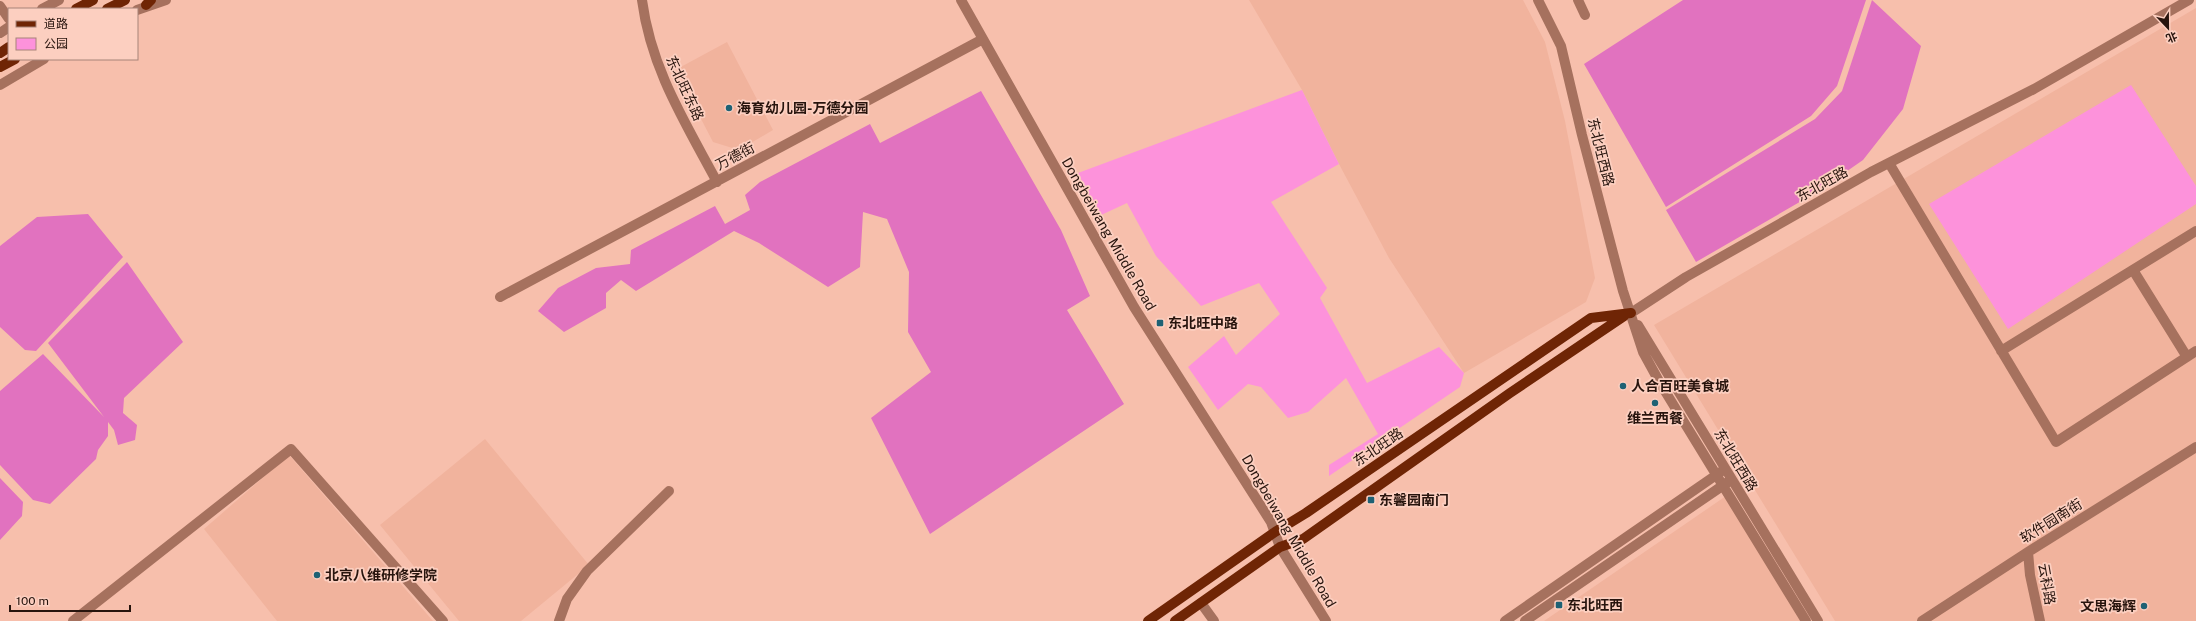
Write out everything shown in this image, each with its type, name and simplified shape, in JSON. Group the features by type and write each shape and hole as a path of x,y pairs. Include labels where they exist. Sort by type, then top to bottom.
{"main road":[{"path":"78,8 93,0"},
{"path":"109,8 125,0"},
{"path":"0,67 13,60"},
{"name":"东北旺路","path":"1148,621 1275,532 1313,509 1590,318 1631,313"},
{"name":"东北旺路","path":"1175,621 1280,546 1303,539 1616,320 1631,313"}],"street":[{"path":"44,8 59,0"},
{"path":"145,5 166,0"},
{"name":"东北旺东路","path":"642,0 646,26 666,88 717,182"},
{"name":"Dongbeiwang Middle Road","path":"961,0 1130,301 1271,522 1280,546 1326,621"},
{"name":"东北旺西路","path":"1538,0 1561,46 1582,135 1631,313 1646,358 1806,621"},
{"path":"1578,0 1584,15"},
{"name":"东北旺路","path":"1631,313 1686,277 1889,163 2034,89 2189,0"},
{"path":"0,6 8,18"},
{"name":"万德街","path":"500,296 717,182 983,39"},
{"path":"0,85 42,60"},
{"path":"1889,163 2056,442 2196,351"},
{"path":"2001,350 2196,231"},
{"path":"2133,270 2187,357"},
{"name":"东北旺西路","path":"1631,313 1818,621"},
{"name":"软件园南街","path":"1922,621 2028,552 2196,447"},
{"path":"72,621 291,449 443,621"},
{"path":"1505,621 1725,469"},
{"path":"1525,621 1732,479"},
{"path":"559,621 567,599 587,571 669,491"},
{"name":"云科路","path":"2028,552 2030,575 2040,621"},
{"path":"1201,603 1214,621"}],"shaded area":[{"path":"1249,0 1523,0 1545,42 1565,121 1595,278 1586,302 1464,373 1389,258 1302,90"},
{"path":"1683,0 1866,0 1837,86 1811,116 1666,207 1584,64"},
{"path":"1872,0 1921,46 1903,109 1863,160 1817,192 1696,262 1666,210 1815,119 1842,91"},
{"path":"2196,8 2196,621 1835,621 1654,325"},
{"name":"海育幼儿园-万德分园","path":"727,42 773,130 739,150 713,142 684,86 677,69"},
{"path":"981,91 1061,230 1090,296 1067,310 1124,404 930,534 871,418 931,372 908,332 909,272 887,219 863,212 860,267 828,287 759,243 734,231 636,291 621,280 606,293 606,308 564,332 538,311 558,288 596,268 630,264 631,250 715,206 725,224 750,210 745,195 760,182 870,124 880,143"},
{"path":"88,214 123,257 36,351 25,350 0,327 0,246 37,217"},
{"path":"127,262 183,342 124,398 123,413 137,425 135,440 118,445 114,430 108,422 108,436 98,450 96,459 50,504 33,500 0,465 0,391 43,354 104,417 48,343"},
{"path":"485,439 589,565 521,621 459,621 380,525"},
{"name":"北京八维研修学院","path":"289,455 433,621 277,621 204,529"},
{"path":"0,478 23,502 22,516 0,540"},
{"path":"1726,496 1802,621 1544,621"}],"green space":[{"path":"2131,85 2196,186 2196,204 2008,329 1929,204"},
{"path":"1302,90 1339,164 1271,202 1327,288 1320,298 1367,383 1439,347 1464,373 1460,387 1329,476 1329,465 1378,434 1346,378 1308,412 1288,418 1261,387 1248,384 1218,410 1188,367 1224,336 1236,355 1280,314 1259,283 1201,306 1156,256 1127,203 1099,216 1078,173"}],"place":[{"name":"海育幼儿园-万德分园","path":"729,108"},
{"name":"东北旺中路","path":"1160,323"},
{"name":"人合百旺美食城","path":"1623,386"},
{"name":"维兰西餐","path":"1655,403"},
{"name":"东馨园南门","path":"1371,500"},
{"name":"北京八维研修学院","path":"317,575"},
{"name":"东北旺西","path":"1559,605"},
{"name":"文思海辉","path":"2144,606"}]}
